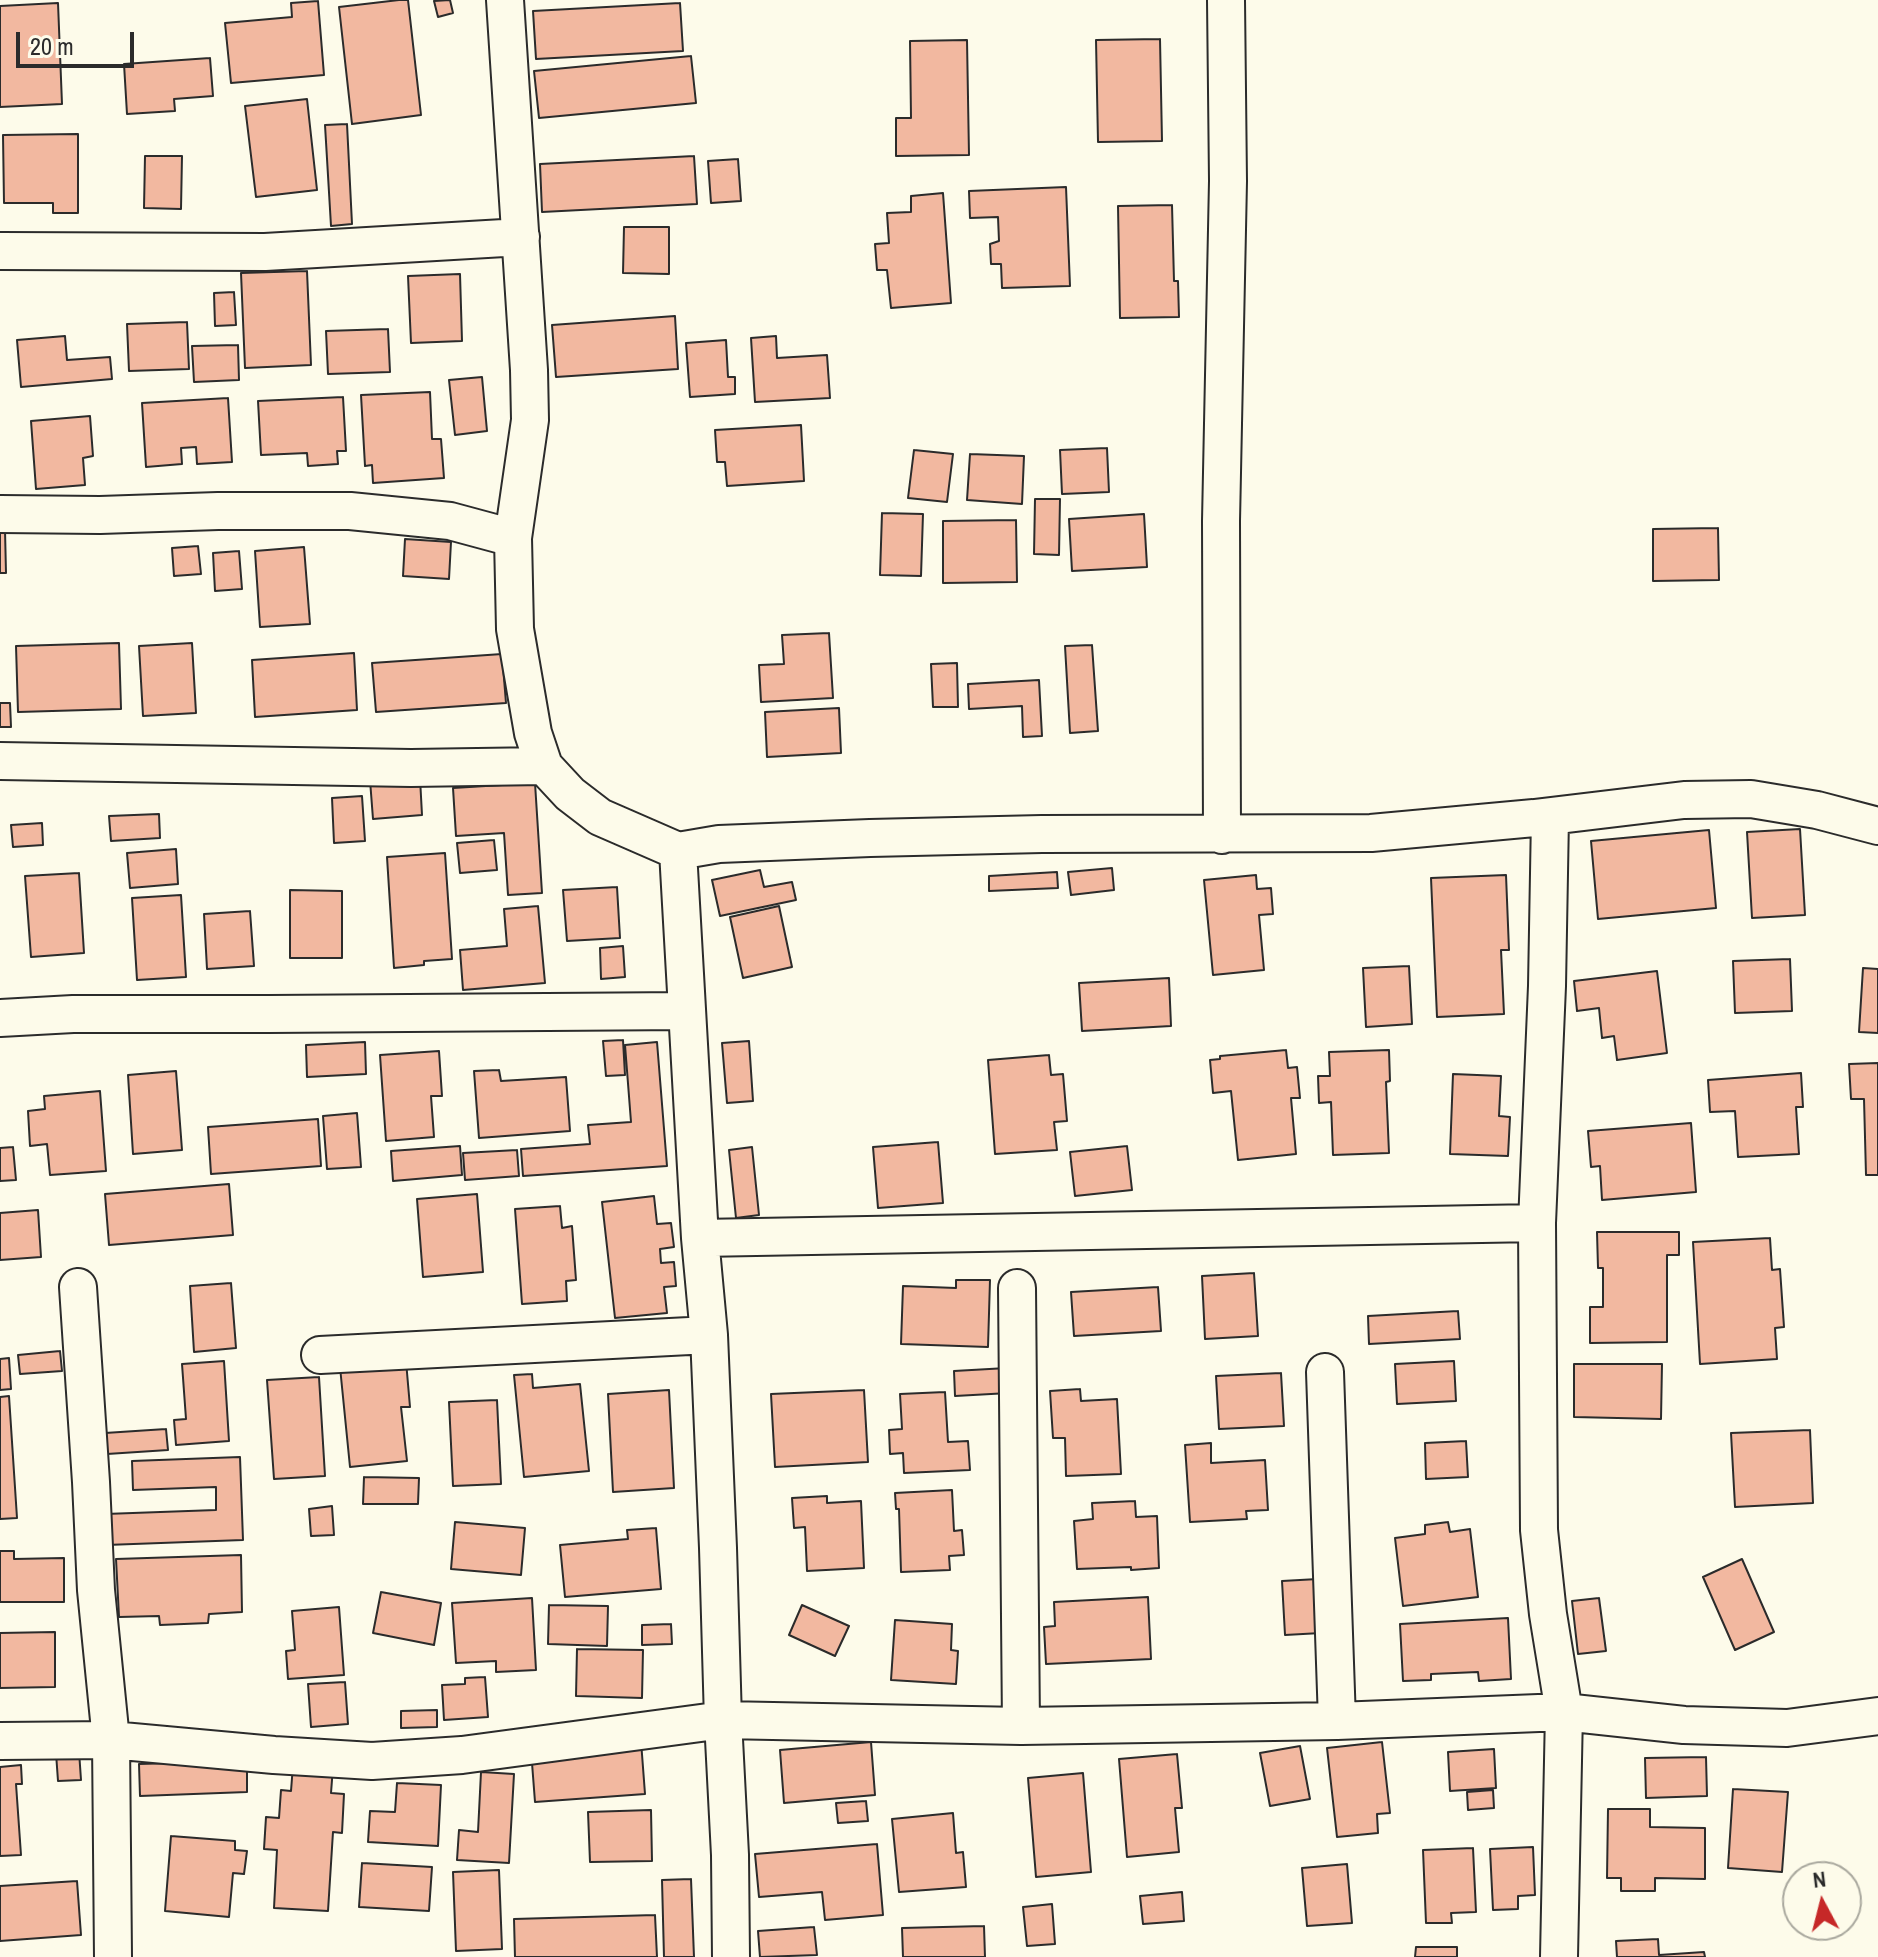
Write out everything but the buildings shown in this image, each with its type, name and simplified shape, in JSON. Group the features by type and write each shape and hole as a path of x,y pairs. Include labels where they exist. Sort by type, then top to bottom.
{"street":[{"path":"505,0 530,420 513,538 515,629 533,733 544,766 570,794 600,817 678,851 719,844 870,838 1371,833 1550,817 1684,800 1751,799 1874,821"},
{"path":"1222,835 1221,521 1228,181 1226,0"},
{"path":"0,251 265,252 521,237"},
{"path":"0,514 350,511 450,521 513,538"},
{"path":"0,761 411,768 544,766"},
{"path":"1550,817 1547,986 1537,1223 1539,1530 1548,1614 1564,1712 1559,1957"},
{"path":"678,851 700,1238 709,1335 730,1855 731,1957"},
{"path":"0,1018 73,1014 686,1011"},
{"path":"700,1238 1537,1223"},
{"path":"78,1287 96,1590 111,1740 113,1957"},
{"path":"1017,1288 1021,1726"},
{"path":"320,1355 709,1335"},
{"path":"1325,1372 1337,1721"},
{"path":"0,1741 111,1740 372,1761 462,1755 723,1720 1021,1726 1337,1721 1564,1712 1684,1725 1787,1728 1878,1716"}]}
